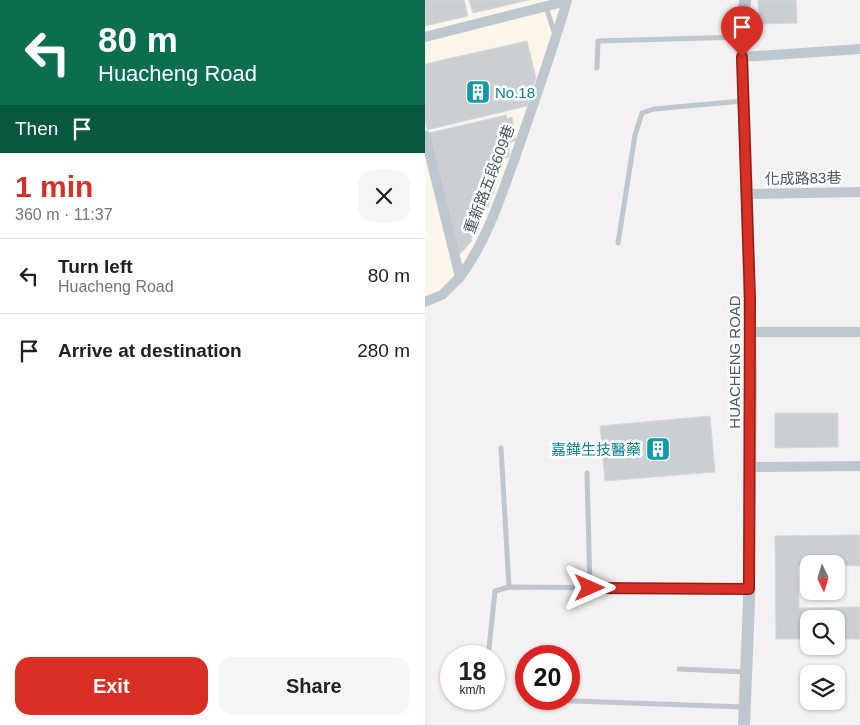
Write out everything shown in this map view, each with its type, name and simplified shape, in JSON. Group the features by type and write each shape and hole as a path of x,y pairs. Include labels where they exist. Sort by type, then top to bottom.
{"street":[{"name":"HUACHENG ROAD","path":"744,725 749,589 750,467 750,332 742,57 745,0"},
{"name":"重新路五段609巷","path":"425,37 567,1"},
{"name":"重新路五段609巷","path":"425,302 442,295 460,277 482,241 508,176 567,1"},
{"path":"742,57 860,49"},
{"name":"重新路五段609巷","path":"425,135 460,277"},
{"name":"化成路83巷","path":"747,194 860,192"},
{"path":"750,332 860,332"},
{"path":"750,467 860,466"}],"lane":[{"path":"546,7 556,38"},
{"path":"597,68 598,41 742,37"},
{"path":"619,243 635,136 641,113 654,109 743,101"},
{"path":"501,448 509,587"},
{"path":"587,473 590,588"},
{"path":"489,645 495,592 509,587 749,589"},
{"path":"679,669 747,672"},
{"path":"580,701 745,707"}],"shaded area":[{"path":"425,0 573,0 548,80 504,199 447,300 425,306"}],"building":[{"path":"425,0 464,0 468,16 425,26"},
{"path":"469,0 529,0 473,13"},
{"path":"758,0 796,0 797,23 759,24"},
{"name":"No.18","path":"527,41 536,78 527,106 427,130 425,120 425,64"},
{"path":"506,115 507,119 512,117 516,141 509,142 509,157 500,160 493,194 488,207 476,223 476,234 458,256 429,133"},
{"path":"775,413 838,413 838,447 775,448"},
{"name":"嘉鏵生技醫藥","path":"710,416 715,472 605,481 600,426"},
{"path":"860,535 860,566 845,565 845,555 800,555 800,566 798,566 799,608 860,607 860,639 845,639 845,610 800,610 800,639 776,639 775,536"}],"place":[{"name":"No.18","path":"478,92"},
{"name":"嘉鏵生技醫藥","path":"658,449"}],"route":[{"path":"590,588 749,589 750,299 742,57"}]}
